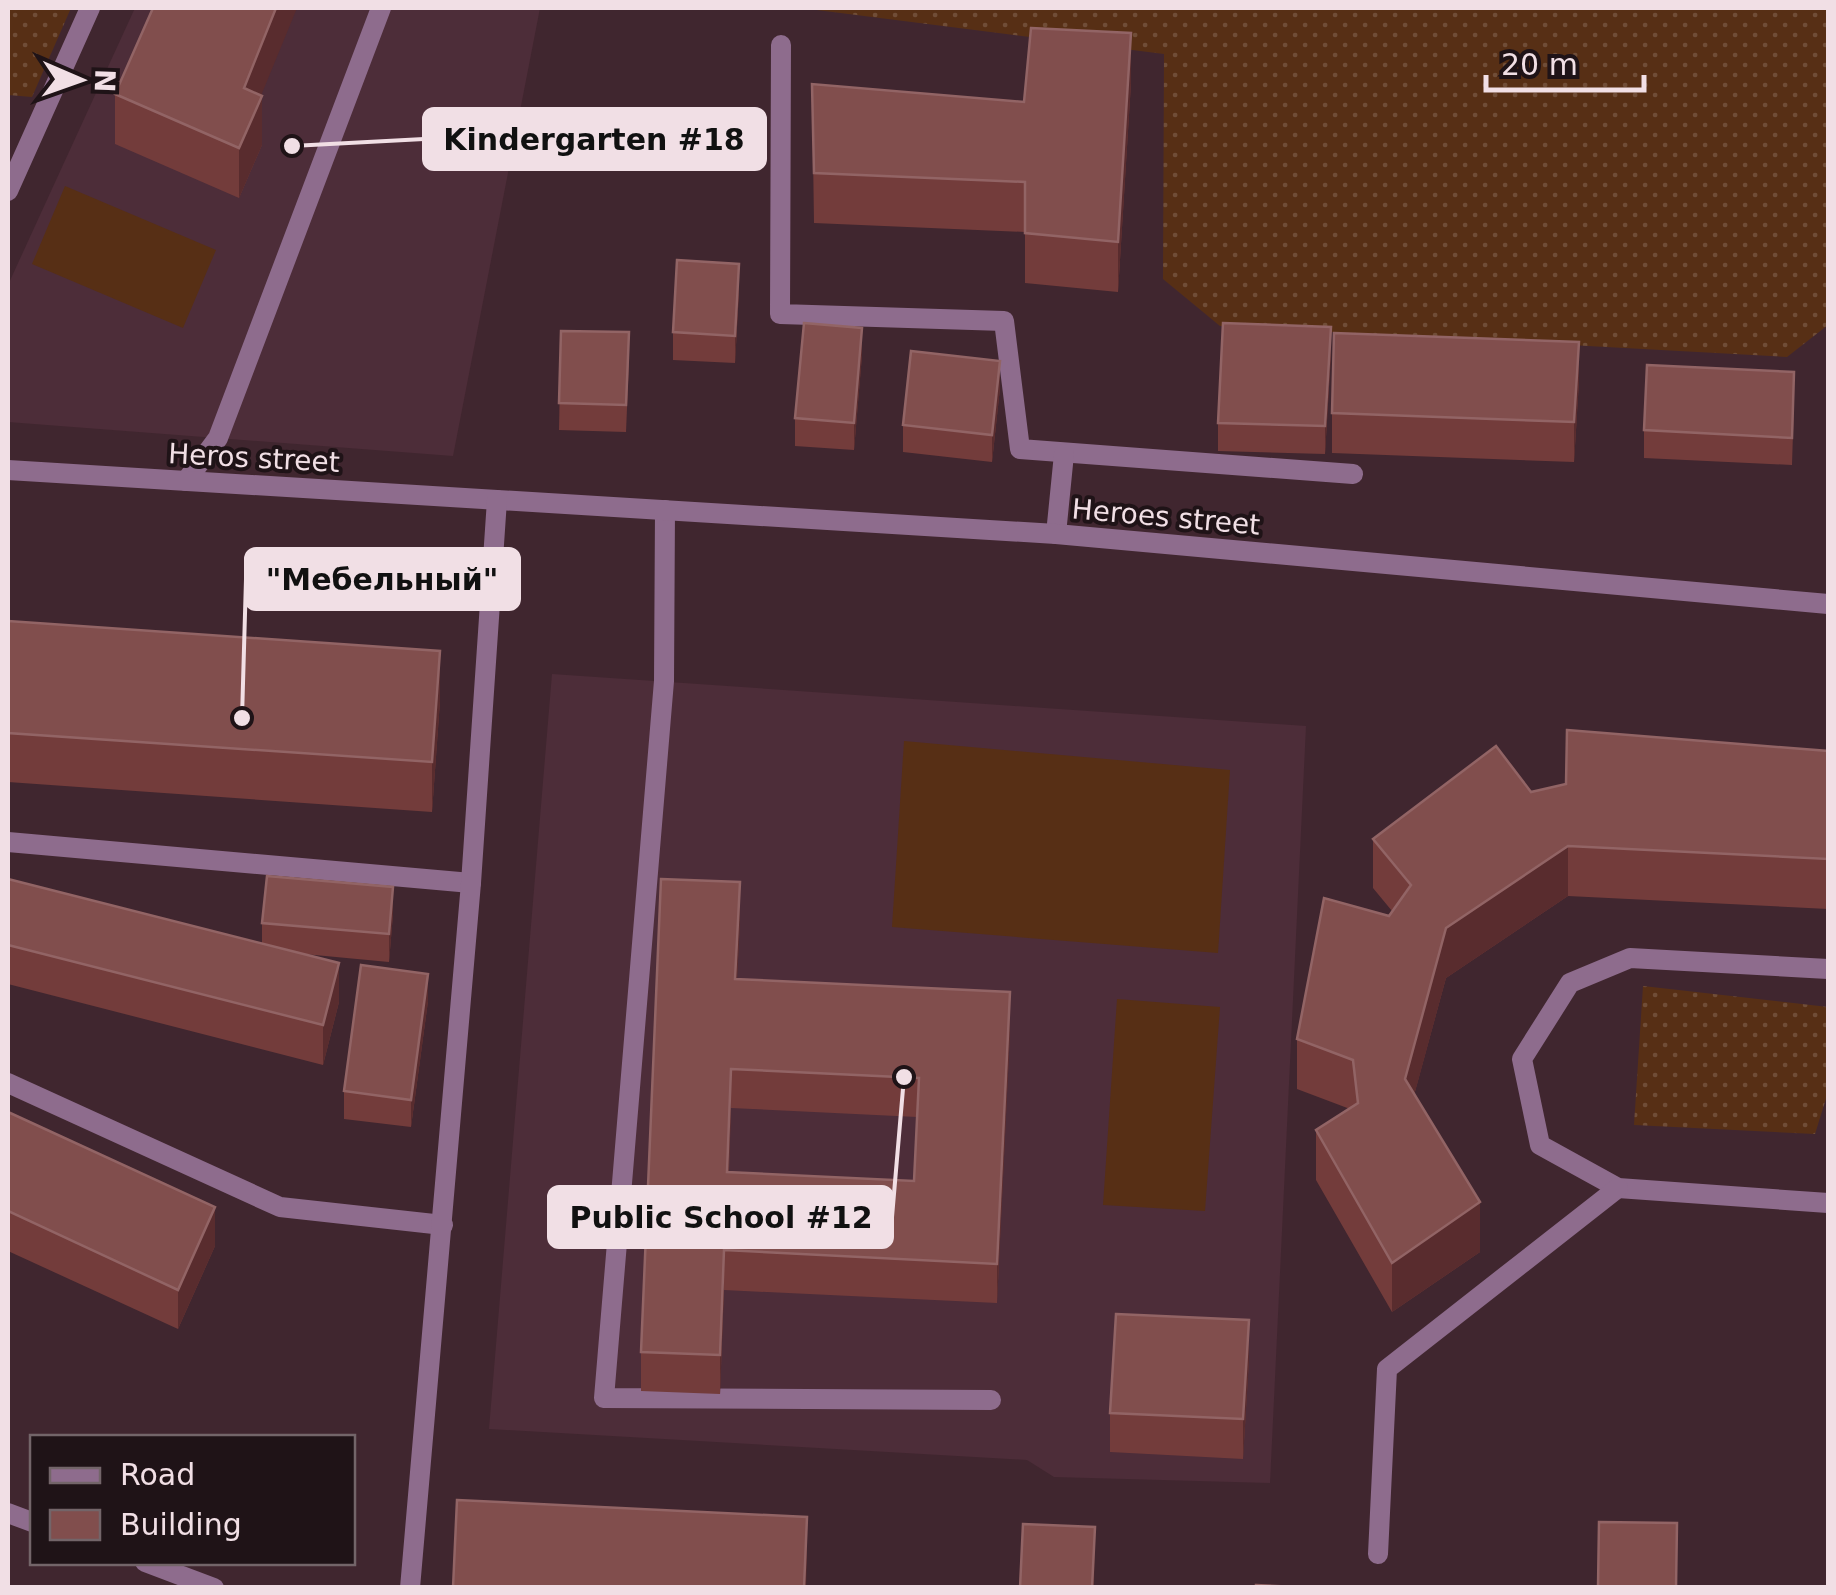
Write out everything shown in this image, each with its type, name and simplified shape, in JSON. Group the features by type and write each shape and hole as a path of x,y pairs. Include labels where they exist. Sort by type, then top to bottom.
{"street":[{"path":"8,191 90,8"},
{"path":"186,481 218,438 381,8"},
{"path":"781,45 780,314 1004,321 1020,449 1352,474"},
{"path":"1056,534 1064,454"},
{"name":"Heros street","path":"8,470 498,500"},
{"path":"410,1588 471,884 498,500"},
{"name":"Heroes street","path":"498,500 1056,534 1828,604"},
{"path":"665,510 664,680 604,1398 991,1400"},
{"path":"8,842 471,884"},
{"path":"1828,969 1630,958 1570,983 1522,1059 1540,1145 1618,1188 1828,1203"},
{"path":"8,1083 280,1207 442,1225"},
{"path":"1378,1554 1387,1368 1618,1188"},
{"path":"153,1565 214,1588"}],"shaded area":[{"path":"8,8 71,8 32,97 8,95"},
{"path":"135,8 540,8 453,456 8,422 8,285"},
{"path":"801,8 1828,8 1828,325 1787,357 1220,326 1163,279 1164,54"},
{"path":"65,186 216,250 183,328 32,264"},
{"path":"552,674 1306,726 1270,1483 1054,1477 1027,1460 489,1429"},
{"path":"904,741 1230,770 1218,953 892,927"},
{"path":"1643,986 1828,1007 1828,1092 1815,1134 1634,1125"},
{"path":"1117,999 1220,1007 1205,1211 1103,1205"}],"building":[{"path":"153,8 276,8 244,88 262,96 239,148 115,94"},
{"path":"1031,28 1131,33 1118,242 1025,233 1025,182 814,173 812,84 1024,102"},
{"path":"677,260 739,264 735,336 673,332"},
{"path":"804,323 862,328 854,423 795,418"},
{"path":"1223,323 1331,327 1325,426 1218,423"},
{"path":"561,331 629,332 626,405 559,403"},
{"path":"1334,333 1579,342 1574,422 1332,413"},
{"path":"911,351 1000,361 992,435 903,425"},
{"path":"1647,365 1794,372 1792,438 1644,430"},
{"path":"8,621 440,651 432,762 8,733"},
{"path":"1567,730 1828,751 1828,859 1568,846 1446,928 1405,1079 1480,1202 1392,1263 1316,1130 1358,1103 1353,1060 1297,1039 1324,898 1389,916 1411,885 1373,839 1496,746 1531,792 1566,784"},
{"path":"267,876 393,887 389,934 262,923"},
{"path":"8,879 339,963 323,1025 8,945"},
{"path":"661,879 740,882 735,979 1010,992 997,1264 724,1250 720,1355 641,1352","holes":["731,1069 919,1078 914,1181 727,1172"]},
{"path":"361,965 428,974 411,1100 344,1091"},
{"path":"8,1112 215,1207 178,1290 8,1211"},
{"path":"1116,1314 1249,1320 1243,1419 1110,1413"},
{"path":"457,1500 807,1517 804,1588 453,1588"},
{"path":"1599,1522 1677,1523 1676,1588 1598,1588"},
{"path":"1023,1524 1095,1527 1092,1588 1020,1588"},
{"path":"1256,1585 1320,1588 1256,1588"}],"place":[{"name":"Kindergarten #18","path":"292,146"},
{"name":"\"Мебельный\"","path":"242,718"},
{"name":"Public School #12","path":"904,1077"}]}
